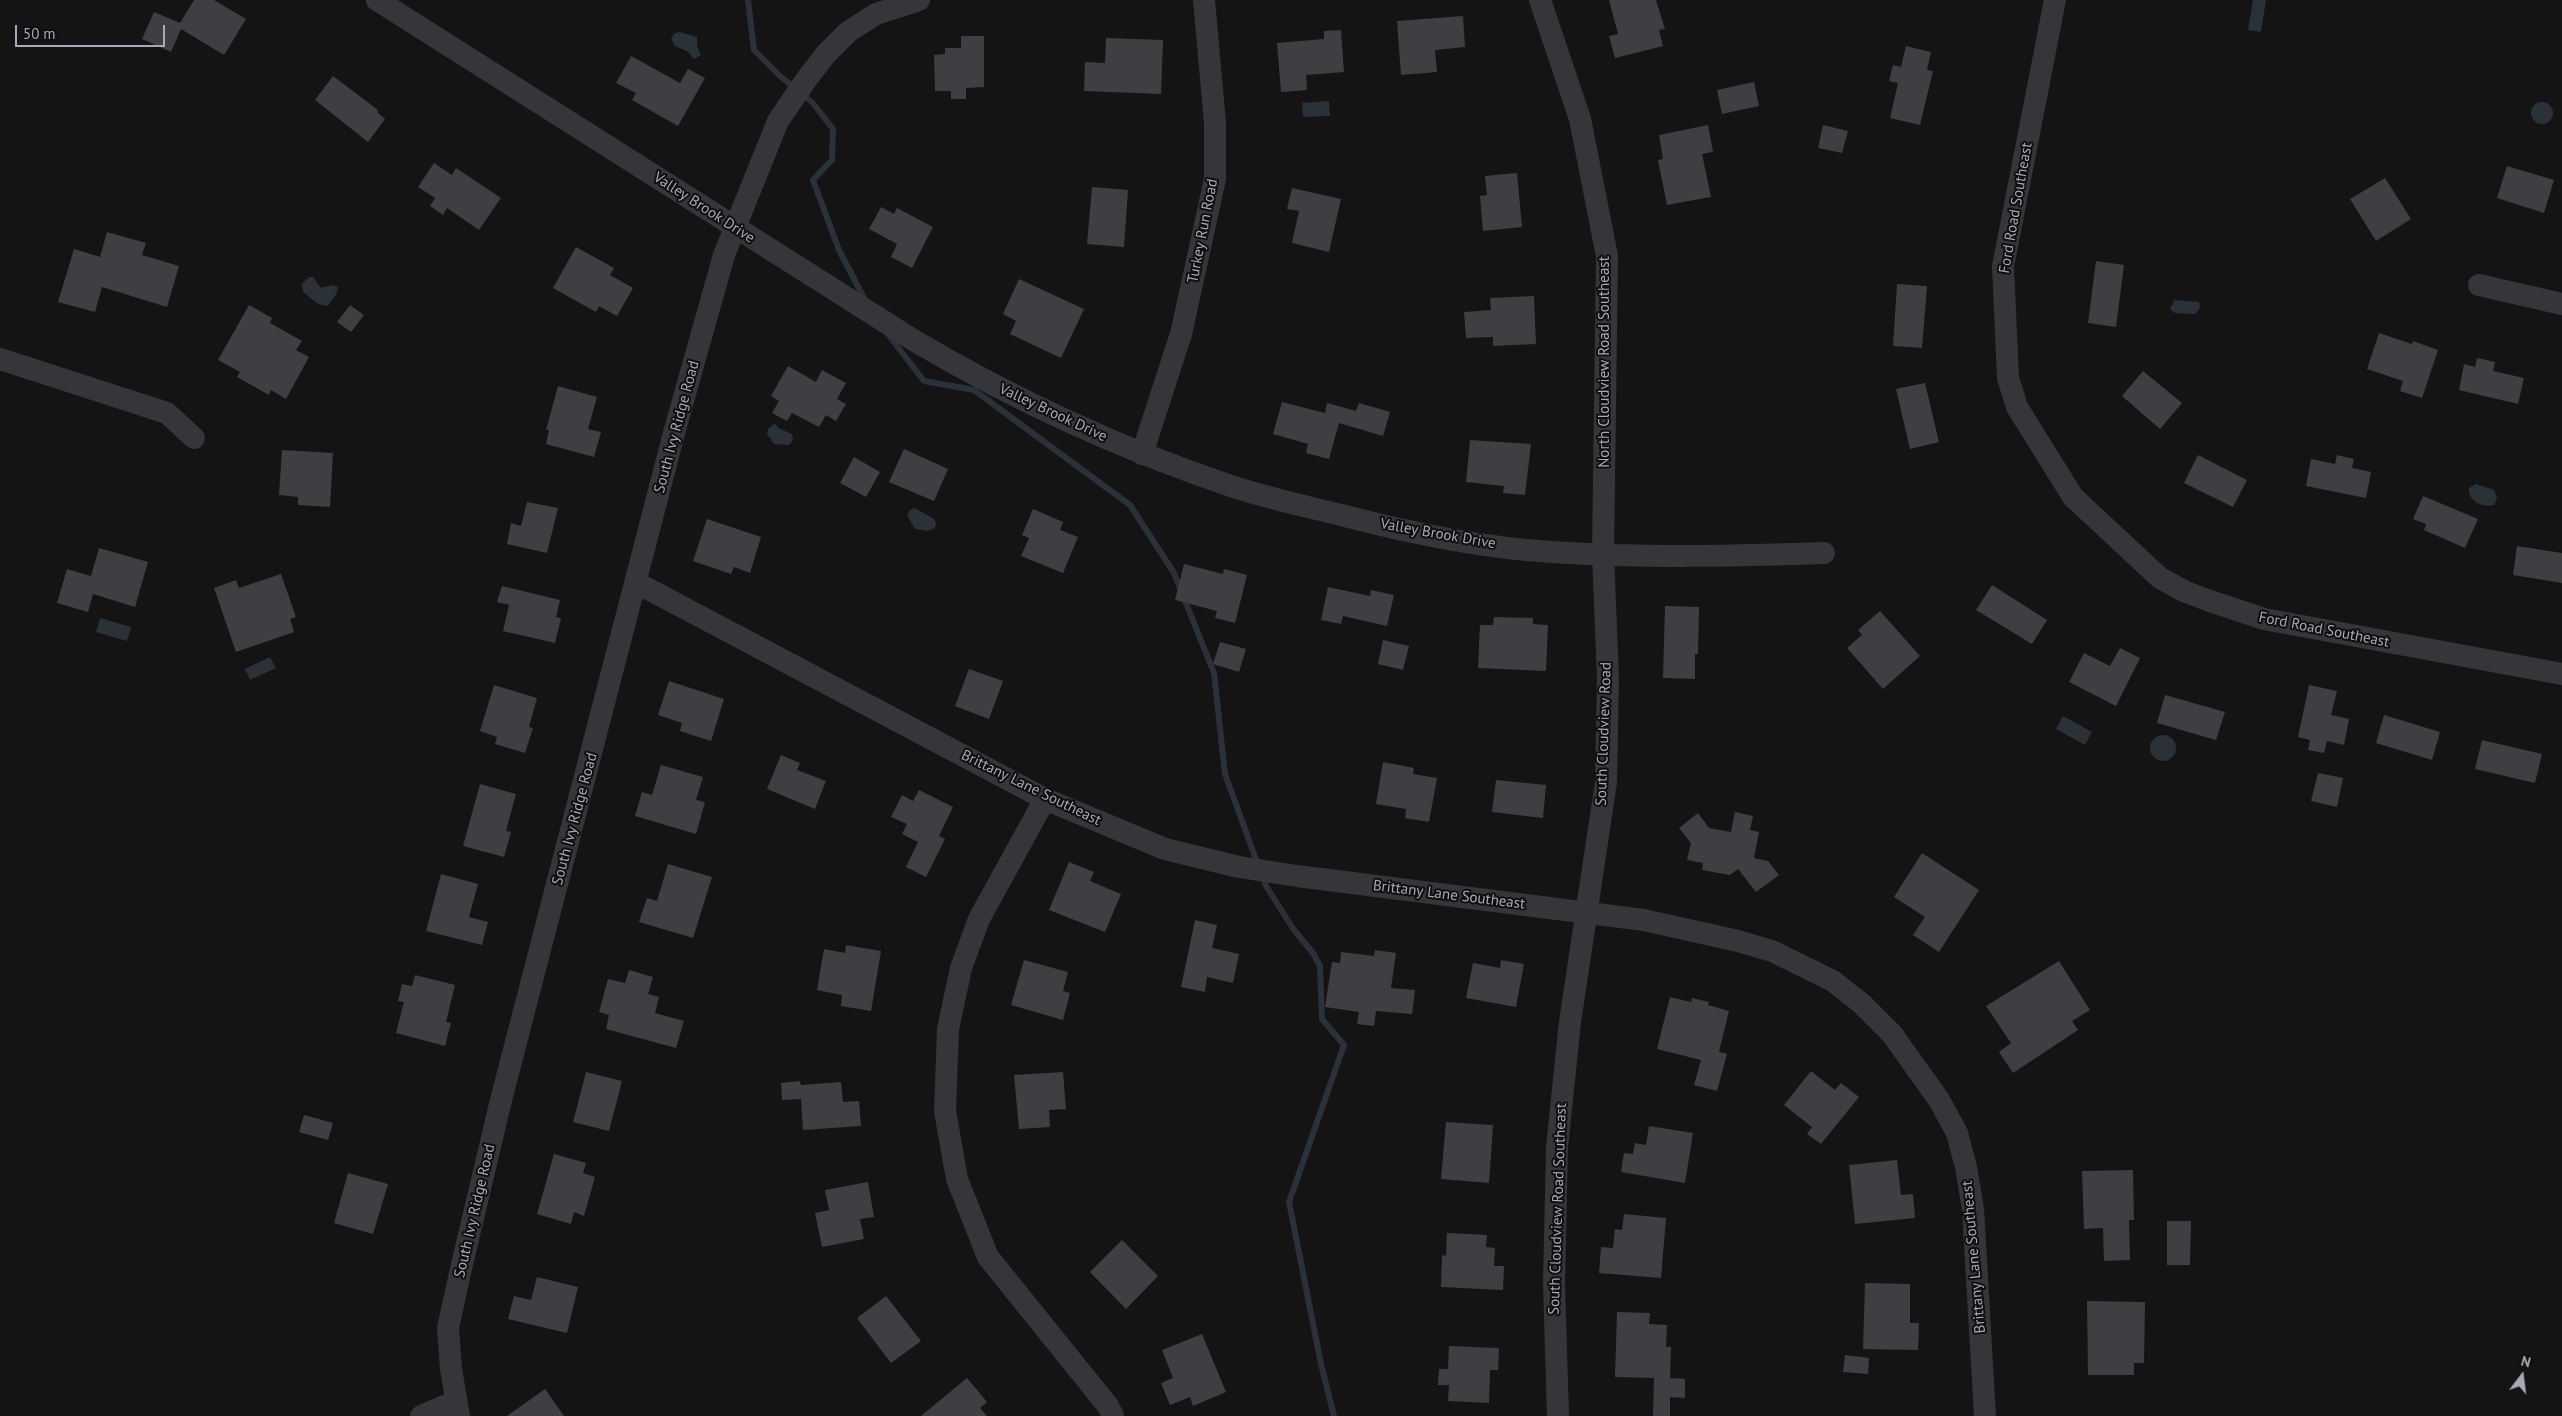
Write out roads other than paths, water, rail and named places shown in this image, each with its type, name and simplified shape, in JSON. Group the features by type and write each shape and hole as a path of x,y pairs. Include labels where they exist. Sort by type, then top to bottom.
{"street":[{"name":"Valley Brook Drive","path":"377,0 734,227 955,364 992,385 1142,454 1233,487 1375,524 1455,540 1551,552 1687,558 1824,554"},
{"name":"South Ivy Ridge Road","path":"457,1409 448,1328 460,1273 501,1100 637,582 674,433 734,227 778,122 825,55 848,32 876,14 919,0"},
{"name":"Turkey Run Road","path":"1142,454 1180,334 1215,179 1214,123 1204,0"},
{"name":"North Cloudview Road Southeast","path":"1540,0 1580,119 1607,256 1603,554"},
{"name":"Ford Road Southeast","path":"2055,0 2003,266 2008,378 2017,407 2073,497 2160,578 2186,592 2210,601 2264,620 2562,674"},
{"path":"2479,285 2562,304"},
{"path":"0,360 167,413 194,438"},
{"name":"South Cloudview Road","path":"1588,913 1606,782 1608,679 1603,554"},
{"name":"Brittany Lane Southeast","path":"637,582 1045,799 1165,849 1239,867 1644,920 1738,941 1772,951 1833,980 1862,1004 1892,1034 1939,1100 1957,1133 1966,1167 1973,1210 1985,1416"},
{"path":"1045,799 979,919 961,968 948,1029 945,1111 956,1179 988,1257 1108,1406 1113,1416"},
{"name":"South Cloudview Road Southeast","path":"1558,1416 1554,1283 1557,1147 1570,1022 1588,913"},
{"path":"421,1416 457,1409"}],"waterway":[{"path":"748,0 754,50 780,76 812,102 833,129 832,160 813,180 839,250 865,300"},
{"path":"887,333 924,381 974,390 1130,505 1174,573 1214,673 1225,774 1258,865"},
{"path":"1262,875 1266,886 1294,930 1313,953 1320,966 1322,1019 1344,1045 1289,1202 1321,1364 1334,1416"}]}
